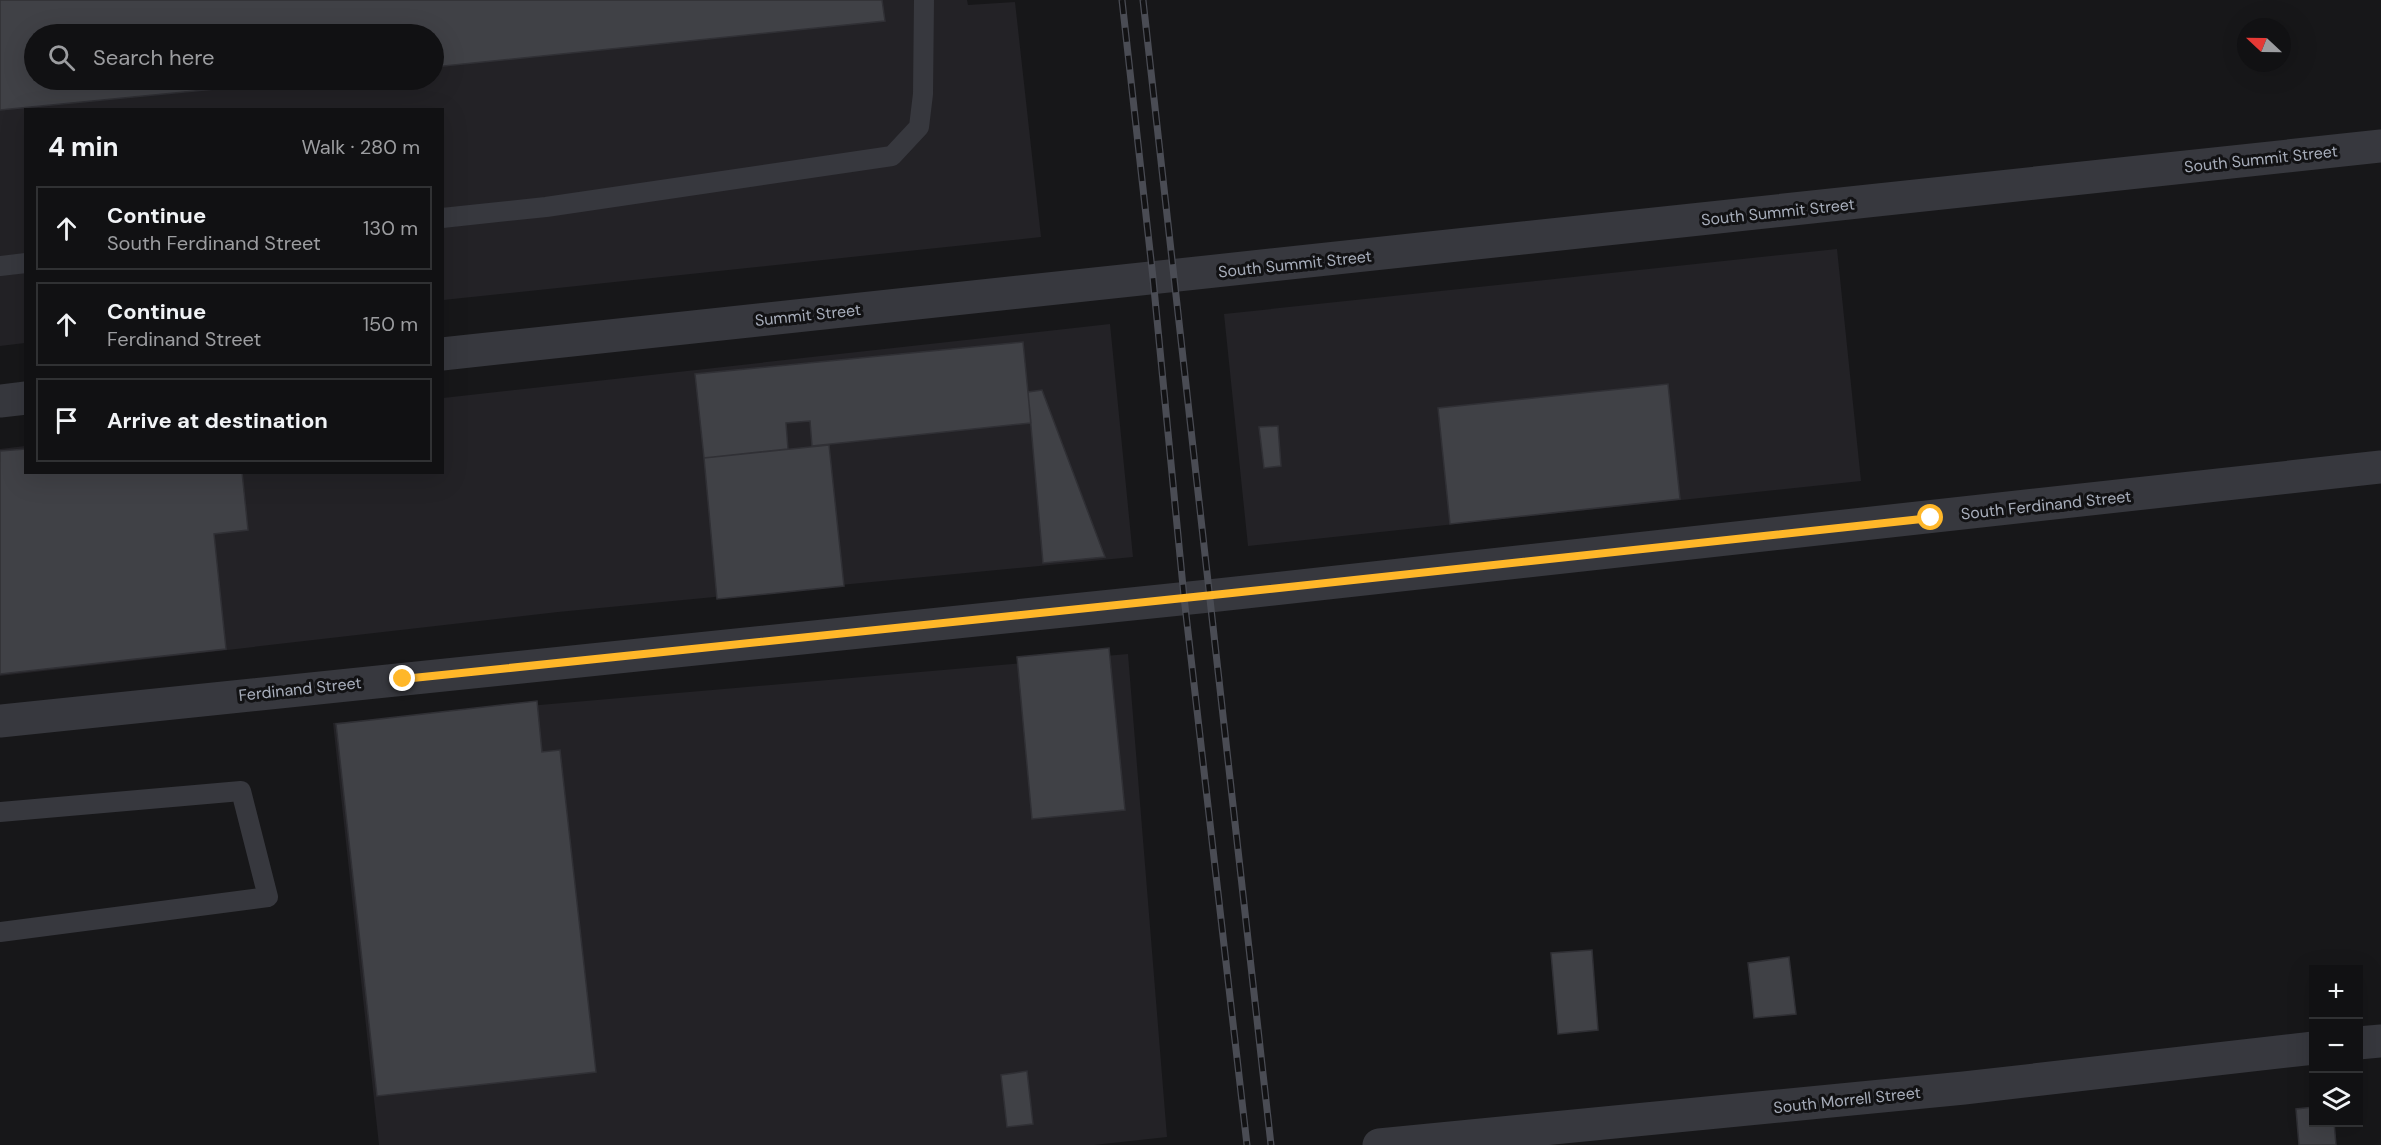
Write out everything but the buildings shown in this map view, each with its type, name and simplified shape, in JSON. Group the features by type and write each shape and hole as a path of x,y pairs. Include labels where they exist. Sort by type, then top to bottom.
{"street":[{"name":"South Summit Street","path":"1174,277 2381,146"},
{"name":"Summit Street","path":"444,354 1174,277"},
{"path":"0,401 24,398"},
{"name":"South Ferdinand Street","path":"1209,596 2381,467"},
{"name":"Ferdinand Street","path":"0,721 1209,596"},
{"path":"2363,1043 2381,1041"},
{"name":"South Morrell Street","path":"1379,1145 1964,1088 2309,1048"}],"lane":[{"path":"444,218 546,207 892,156 919,127 923,94 924,0"},
{"path":"0,266 24,263"},
{"path":"0,812 241,791 268,897 0,932"}],"shaded area":[{"path":"0,0 967,0 968,5 1015,2 1041,237 444,300 444,108 24,108 24,343 0,346"},
{"path":"1837,249 1861,481 1248,546 1224,314"},
{"path":"1110,324 1133,557 558,612 0,676 0,449 24,446 24,474 444,474 444,398"},
{"path":"1128,654 1167,1137 1094,1145 379,1145 333,723"}],"railway":[{"path":"1122,0 1153,278 1184,597 1247,1145"},
{"path":"1143,0 1271,1145"}],"route":[{"path":"403,679 1161,599 1209,596 1931,518"}]}
